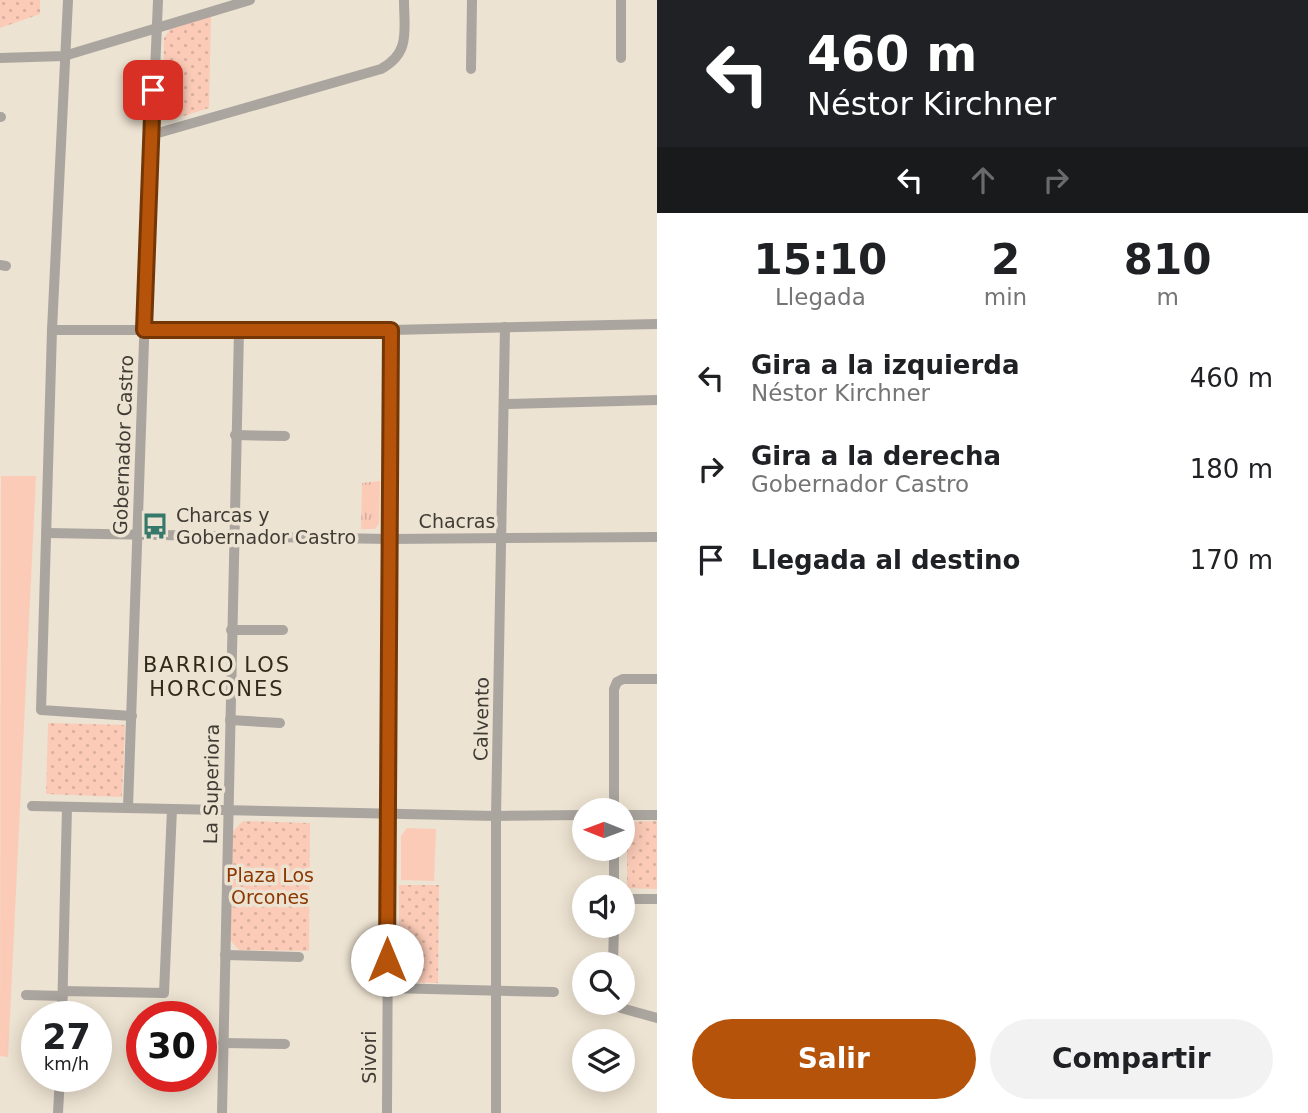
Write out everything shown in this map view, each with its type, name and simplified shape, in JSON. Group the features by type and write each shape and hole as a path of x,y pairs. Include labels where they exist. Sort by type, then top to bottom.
{"street":[{"path":"68,0 52,330 41,710 132,716"},
{"name":"Gobernador Castro","path":"128,808 158,0"},
{"path":"0,58 64,56 250,0"},
{"path":"151,135 381,69 397,59 403,48 404,0"},
{"path":"471,69 472,0"},
{"path":"621,0 621,58"},
{"path":"52,330 391,330 657,324"},
{"name":"Calvento","path":"496,1113 496,816 505,327"},
{"name":"La Superiora","path":"222,1113 239,330"},
{"name":"Sivori","path":"387,1113 391,330"},
{"path":"504,404 657,400"},
{"path":"235,435 285,436"},
{"name":"Chacras","path":"47,533 233,538 657,537"},
{"path":"231,630 283,630"},
{"path":"614,798 614,689 617,682 623,679 657,679"},
{"path":"230,720 280,723"},
{"path":"32,806 572,816"},
{"path":"63,1001 67,807"},
{"path":"26,995 164,993 172,809"},
{"path":"635,815 657,815"},
{"path":"635,899 657,899"},
{"path":"225,955 299,957"},
{"path":"387,988 554,992"},
{"path":"635,1012 657,1018"},
{"path":"223,1042 285,1044"},
{"path":"58,1113 59,1092"}],"green space":[{"path":"0,0 40,0 40,14 0,28"},
{"path":"211,16 209,108 171,120 163,110 164,38 171,28"},
{"path":"1,476 36,476 8,1057 0,1056"},
{"path":"380,481 379,524 375,529 361,529 362,483"},
{"path":"48,723 125,725 122,797 46,794"},
{"name":"Plaza Los Orcones","path":"243,821 310,823 309,951 239,950 230,940 232,832"},
{"path":"657,821 657,889 635,888 635,875 627,875 627,861 635,861 635,822"},
{"path":"407,828 436,829 434,881 401,880 401,836"},
{"path":"399,885 439,885 438,983 405,982 399,976"}],"place":[{"name":"Charcas y Gobernador Castro","path":"155,526"}],"district":[{"name":"BARRIO LOS HORCONES","path":"217,677"}],"route":[{"path":"153,90 144,330 391,330 387,960"}]}
